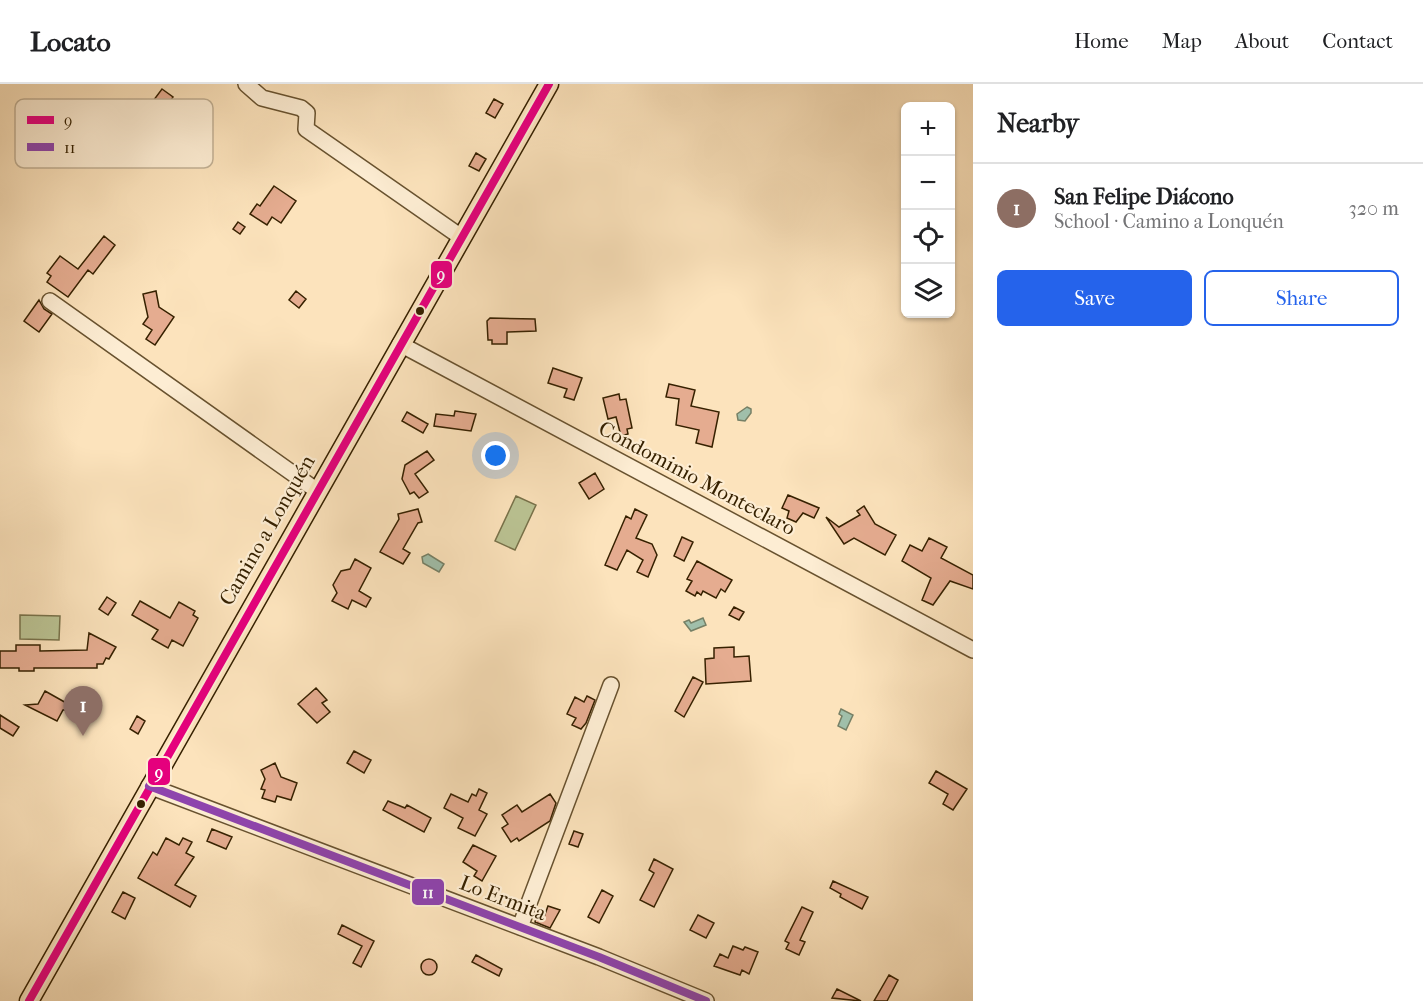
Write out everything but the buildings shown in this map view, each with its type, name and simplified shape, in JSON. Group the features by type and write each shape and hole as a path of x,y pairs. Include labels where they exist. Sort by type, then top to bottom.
{"main road":[{"name":"Camino a Lonquén","path":"29,1001 316,490 549,84"}],"street":[{"path":"246,84 262,98 301,108 307,113 306,129 461,237"},
{"path":"50,301 316,490"},
{"name":"Condominio Monteclaro","path":"400,344 973,650"},
{"path":"520,927 610,685"},
{"name":"Lo Ermita","path":"149,786 520,927 706,1001"}],"shaded area":[{"path":"747,407 751,409 751,413 745,421 738,420 737,414"},
{"path":"516,496 536,505 515,550 495,541"},
{"path":"428,554 444,564 439,572 423,563 422,557"},
{"path":"20,615 60,616 59,640 20,639"},
{"path":"703,618 706,625 691,631 684,622 689,620 691,623"},
{"path":"841,709 853,715 846,730 838,726 842,716 839,714"}],"transit line":[{"name":"9","path":"29,1001 549,84"},
{"name":"11","path":"149,786 599,957 706,1001"}],"place":[{"name":"San Felipe Diácono","path":"83,736"}]}
